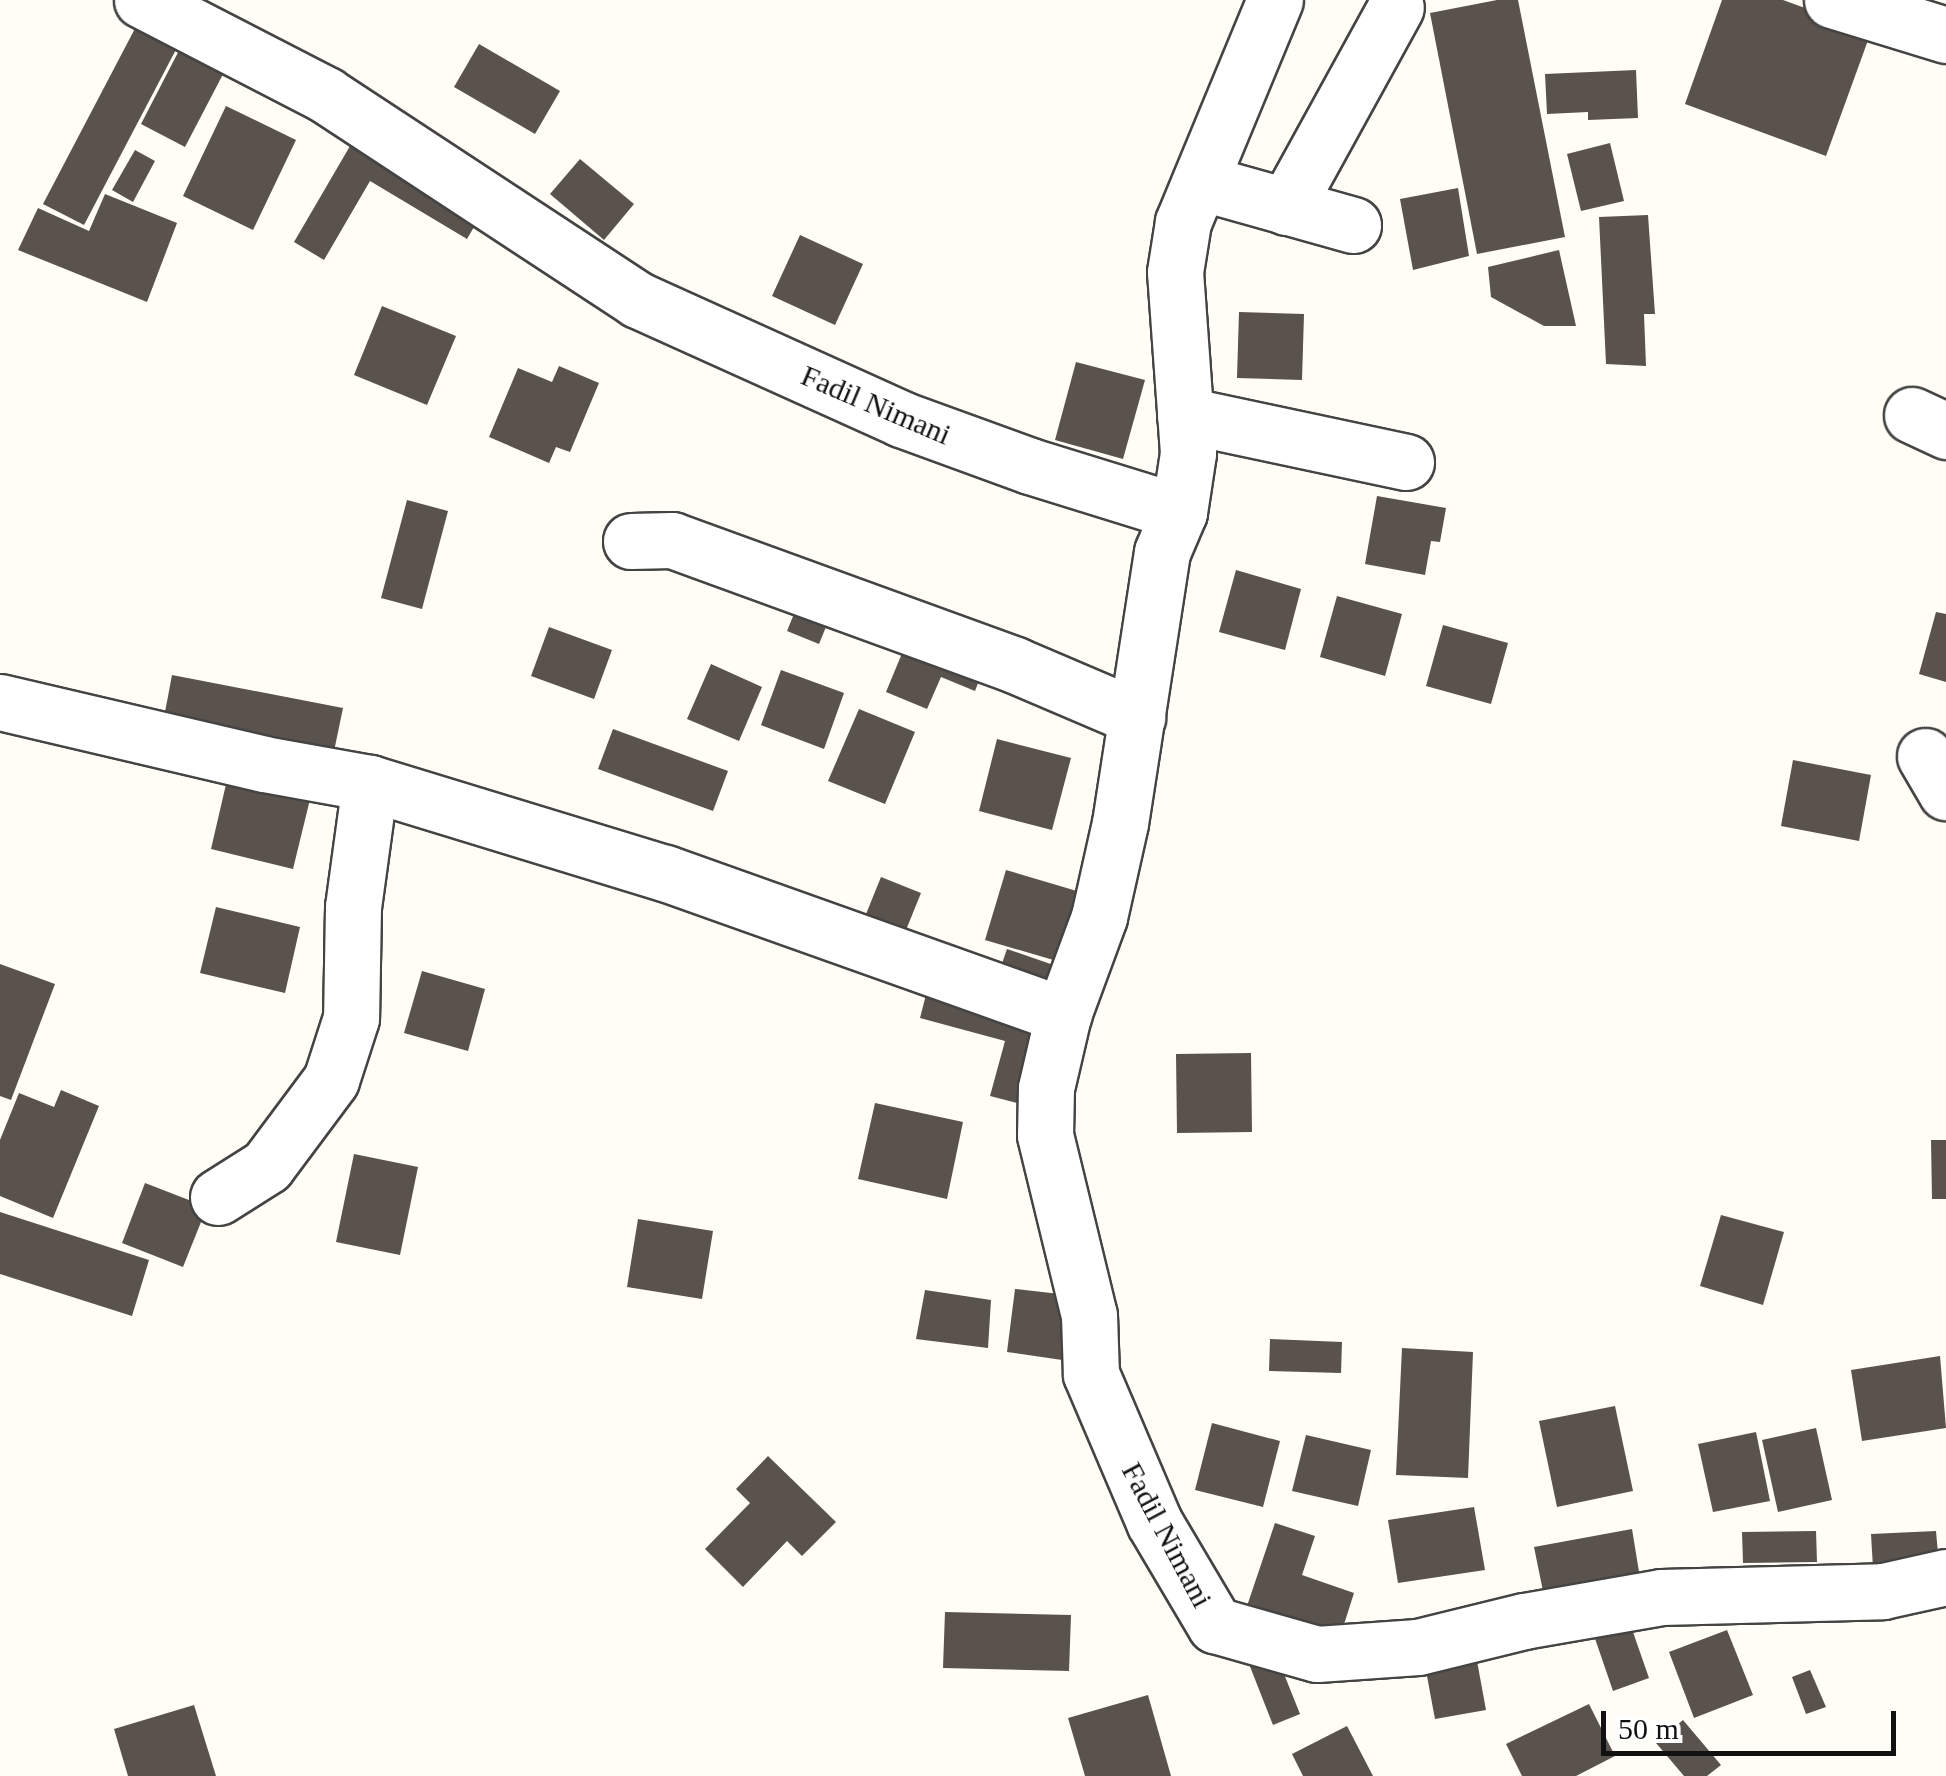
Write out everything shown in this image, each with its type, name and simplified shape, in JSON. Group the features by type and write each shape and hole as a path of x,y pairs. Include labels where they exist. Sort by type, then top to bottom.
{"street":[{"name":"Fadil Nimani","path":"142,0 326,94 638,300 901,419 1179,512 1162,552 1120,823 1099,917 1063,1015 1046,1088 1045,1135 1089,1315 1091,1374 1154,1522 1215,1625 1317,1654 1334,1653 1418,1647 1524,1621 1661,1597 1883,1591 1946,1577"},
{"path":"1179,512 1188,453 1175,272 1183,222 1275,0"},
{"path":"1832,0 1946,35"},
{"path":"1286,207 1396,7"},
{"path":"1200,182 1353,225"},
{"path":"1185,416 1406,462"},
{"path":"631,541 672,540 1015,665 1136,717"},
{"path":"0,702 264,764 370,783 665,874 1063,1015"},
{"path":"218,1197 267,1166 331,1080 351,1018 353,908 370,783"}],"building":[{"path":"1497,0 1518,0 1565,237 1477,254 1430,13"},
{"path":"1722,0 1783,0 1871,32 1826,156 1685,104"},
{"path":"140,19 181,40 84,225 43,204"},
{"path":"187,35 232,57 185,147 141,124"},
{"path":"479,44 560,91 535,134 454,87"},
{"path":"1636,70 1638,118 1588,120 1588,112 1547,114 1545,74"},
{"path":"226,106 296,140 253,230 183,196"},
{"path":"357,134 485,208 467,239 370,181 324,260 294,242"},
{"path":"1610,143 1624,201 1581,211 1567,154"},
{"path":"135,150 155,161 133,202 112,190"},
{"path":"580,159 634,204 604,240 550,194"},
{"path":"1458,188 1469,256 1413,270 1400,199"},
{"path":"105,194 177,223 147,302 18,250 38,208 89,231"},
{"path":"1648,215 1655,314 1644,314 1646,366 1606,364 1599,217"},
{"path":"800,235 863,264 835,325 772,296"},
{"path":"1559,250 1576,326 1544,326 1491,297 1488,267"},
{"path":"382,306 456,336 427,405 354,375"},
{"path":"1239,312 1304,314 1302,380 1237,378"},
{"path":"1076,362 1145,380 1123,459 1055,440"},
{"path":"559,366 599,383 570,452 556,447 549,463 489,437 518,368 552,382"},
{"path":"1377,496 1446,508 1440,542 1431,541 1425,575 1365,564"},
{"path":"407,500 448,511 422,609 381,598"},
{"path":"1236,570 1301,589 1285,650 1219,632"},
{"path":"1337,596 1402,614 1385,676 1320,657"},
{"path":"800,599 832,612 819,644 787,631"},
{"path":"1936,612 1946,614 1946,682 1919,674"},
{"path":"1443,625 1508,643 1491,704 1426,686"},
{"path":"549,627 612,650 594,699 531,676"},
{"path":"910,634 985,665 975,691 941,677 927,709 886,692"},
{"path":"711,664 762,687 739,741 687,719"},
{"path":"781,670 844,693 824,749 761,725"},
{"path":"172,675 343,708 332,761 162,728"},
{"path":"859,709 915,732 885,804 828,781"},
{"path":"613,729 728,771 713,811 598,769"},
{"path":"997,739 1071,758 1052,830 979,811"},
{"path":"1793,760 1871,775 1859,841 1781,826"},
{"path":"230,767 313,787 293,869 211,849"},
{"path":"1006,870 1087,894 1067,964 985,940"},
{"path":"881,877 921,893 904,935 864,919"},
{"path":"216,907 300,927 285,993 200,973"},
{"path":"1007,949 1065,969 1057,995 998,975"},
{"path":"0,964 55,984 11,1100 0,1096"},
{"path":"422,971 485,989 468,1051 404,1033"},
{"path":"929,983 1052,1016 1028,1106 990,1096 1005,1041 920,1018"},
{"path":"1251,1053 1252,1132 1177,1133 1176,1054"},
{"path":"61,1090 99,1106 53,1218 0,1196 0,1140 19,1093 54,1107"},
{"path":"875,1103 963,1122 947,1199 858,1179"},
{"path":"1931,1140 1946,1140 1946,1199 1932,1199"},
{"path":"354,1154 418,1167 400,1255 336,1242"},
{"path":"145,1183 207,1207 183,1267 122,1243"},
{"path":"0,1212 149,1260 132,1316 0,1274"},
{"path":"1721,1215 1784,1232 1763,1305 1700,1286"},
{"path":"638,1219 713,1231 702,1299 627,1287"},
{"path":"1015,1289 1077,1296 1069,1361 1007,1352"},
{"path":"925,1290 991,1300 988,1348 916,1339"},
{"path":"1270,1339 1342,1342 1341,1373 1269,1371"},
{"path":"1402,1348 1473,1352 1468,1478 1396,1475"},
{"path":"1940,1356 1946,1428 1862,1441 1851,1370"},
{"path":"1615,1406 1633,1491 1557,1507 1539,1421"},
{"path":"1212,1423 1280,1441 1263,1507 1195,1490"},
{"path":"1816,1428 1832,1500 1778,1512 1762,1440"},
{"path":"1756,1432 1770,1501 1713,1512 1698,1444"},
{"path":"1306,1435 1371,1450 1358,1506 1292,1491"},
{"path":"768,1456 836,1522 802,1556 787,1541 743,1587 705,1549 750,1503 736,1489"},
{"path":"1474,1507 1485,1570 1398,1583 1388,1520"},
{"path":"1275,1523 1315,1536 1302,1575 1354,1593 1339,1640 1246,1609"},
{"path":"1632,1529 1641,1584 1545,1601 1534,1547"},
{"path":"1816,1531 1817,1562 1743,1563 1742,1532"},
{"path":"1936,1531 1939,1565 1873,1568 1871,1534"},
{"path":"945,1612 1071,1615 1069,1671 943,1668"},
{"path":"1626,1612 1649,1678 1613,1691 1590,1624"},
{"path":"1727,1630 1753,1695 1694,1718 1669,1652"},
{"path":"1475,1650 1486,1710 1435,1719 1424,1660"},
{"path":"1276,1654 1300,1714 1273,1725 1249,1664"},
{"path":"1810,1670 1826,1707 1806,1714 1792,1677"},
{"path":"1148,1695 1171,1776 1085,1776 1068,1718"},
{"path":"1589,1704 1615,1756 1576,1776 1522,1776 1506,1744"},
{"path":"194,1705 216,1776 128,1776 114,1729"},
{"path":"1683,1720 1721,1765 1707,1776 1684,1776 1656,1743"},
{"path":"1347,1726 1373,1776 1303,1776 1292,1754"}]}
